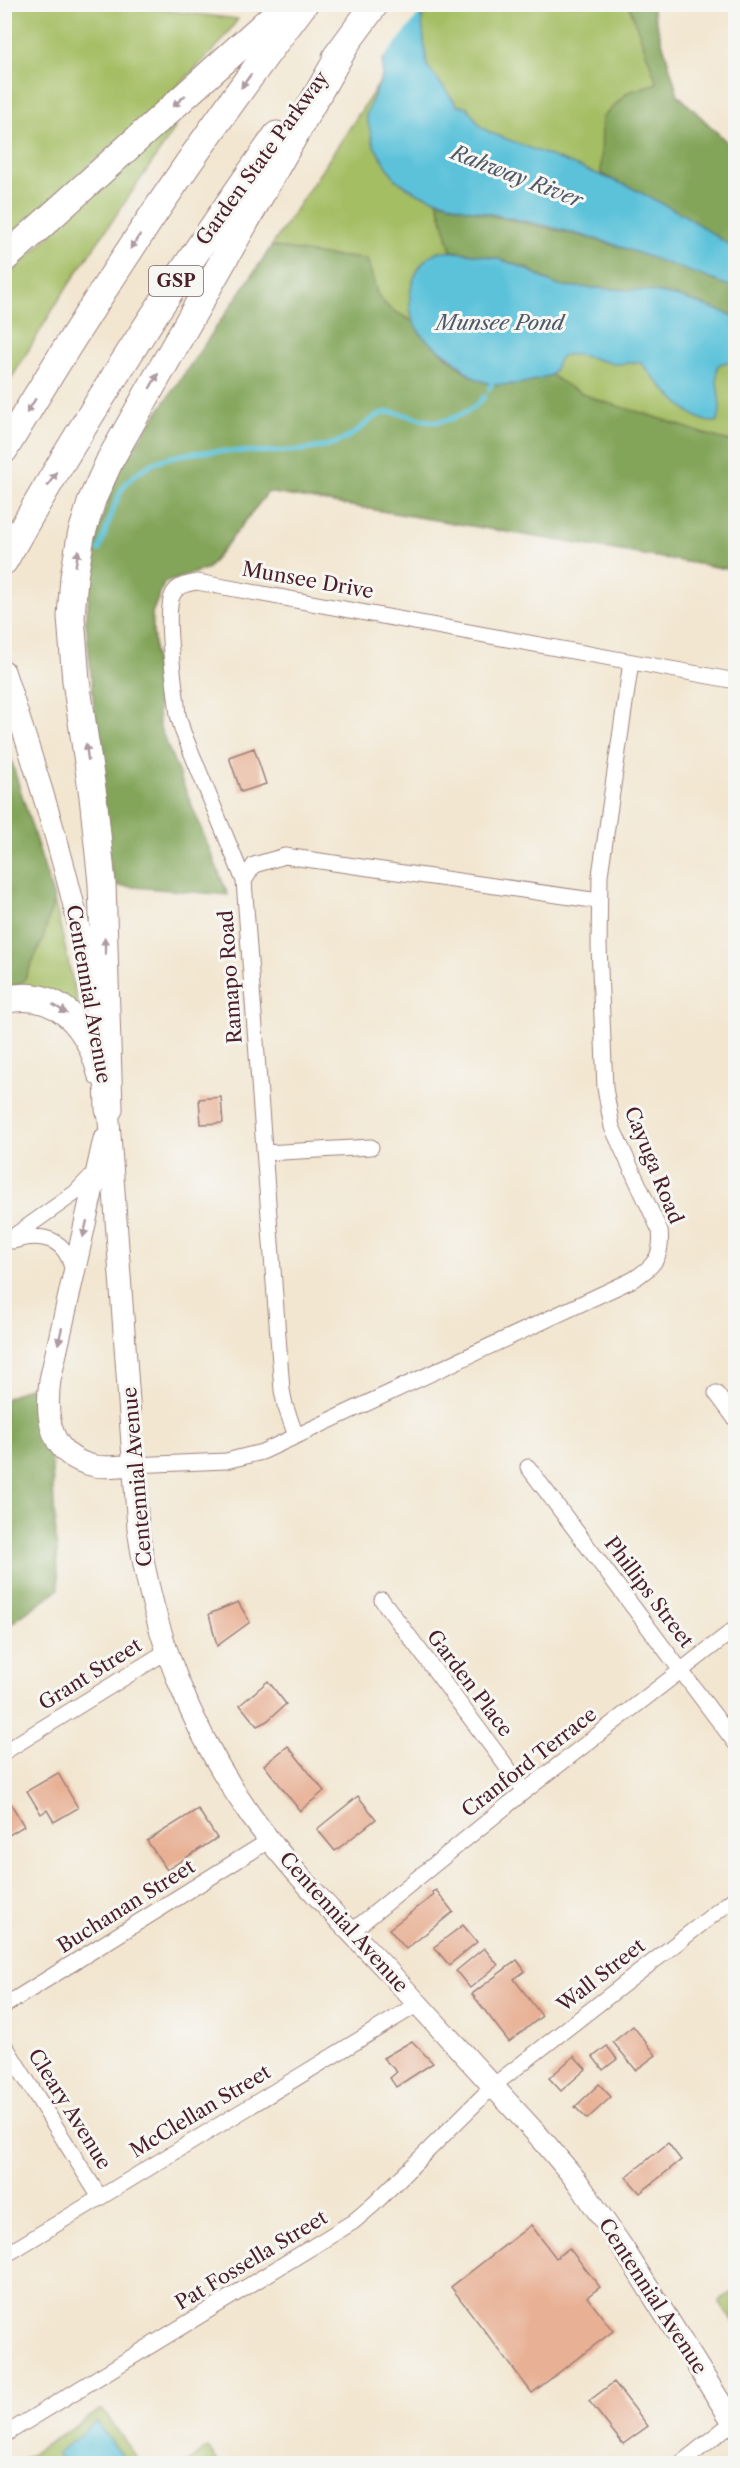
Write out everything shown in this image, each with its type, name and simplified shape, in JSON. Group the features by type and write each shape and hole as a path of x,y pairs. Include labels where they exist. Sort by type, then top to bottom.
{"highway":[{"path":"4,259 287,4"},
{"name":"GSP","path":"4,450 90,311 157,209 304,4"},
{"name":"Garden State Parkway","path":"4,561 91,414 179,275 312,86 375,4"},
{"path":"109,1109 102,883 72,637 72,598 81,536 92,500 114,453 346,44"},
{"path":"4,251 44,223"},
{"path":"4,1000 39,999 59,1007 78,1022 95,1054 109,1109"}],"main road":[{"name":"Centennial Avenue","path":"8,681 44,795 70,890 95,1009 109,1109 140,1547 167,1652 184,1696 209,1748 239,1798 270,1840 561,2161 592,2203 734,2424"},
{"path":"109,1109 98,1169 50,1380 47,1405 50,1426 62,1448 78,1460 97,1467 134,1466"}],"street":[{"name":"Munsee Drive","path":"244,881 178,715 169,612 170,601 178,587 197,582 735,681"},
{"name":"Cayuga Road","path":"134,1466 239,1459 262,1452 632,1280 646,1271 657,1259 662,1245 660,1231 612,1127 605,1088 599,946 600,874 631,662"},
{"path":"244,881 254,865 285,856 600,901"},
{"name":"Ramapo Road","path":"244,881 282,1390 296,1436"},
{"path":"265,1153 371,1147"},
{"path":"4,1244 75,1193 98,1169"},
{"path":"4,1244 33,1237 52,1240 65,1251 74,1279"},
{"path":"716,1393 735,1420"},
{"name":"Phillips Street","path":"528,1467 735,1744"},
{"name":"Garden Place","path":"382,1600 525,1791"},
{"name":"Cranford Terrace","path":"351,1932 525,1791 735,1628"},
{"name":"Grant Street","path":"4,1752 167,1652"},
{"name":"Buchanan Street","path":"4,2006 270,1840"},
{"name":"Wall Street","path":"493,2086 735,1897"},
{"name":"McClellan Street","path":"4,2256 99,2196 418,2004"},
{"name":"Cleary Avenue","path":"4,2044 99,2196"},
{"name":"Pat Fossella Street","path":"4,2434 353,2222 493,2086"},
{"path":"680,2463 734,2424"}],"green space":[{"path":"86,4 146,8 238,19 222,41 171,94 5,239 5,5"},
{"path":"431,5 651,5 678,95 735,150 735,570 268,492 208,568 164,583 152,613 159,725 228,895 86,623 95,540 118,470 212,336"},
{"path":"629,5 651,5 678,95 735,150 735,249 684,215 601,174 602,118 628,92 657,83"},
{"path":"173,125 175,127 166,142 61,296 5,389 5,279 129,159"},
{"path":"437,200 589,238 658,259 735,288 735,316 680,297 649,291 559,286 517,265 498,259 451,251"},
{"path":"272,246 323,255 367,259 378,296 389,308 414,322 428,341 469,375 517,384 551,375 575,390 597,399 735,442 735,570 268,492 208,568 164,583 152,613 159,725 228,895 111,885 86,623 95,540 118,470"},
{"path":"4,737 54,899 43,939 23,982 5,988"},
{"path":"54,899 78,1005 10,986 23,982 43,939"},
{"path":"34,1385 51,1453 59,1589 5,1628 5,1399"},
{"path":"735,2290 735,2326 719,2301"},
{"path":"102,2409 141,2463 16,2464"},
{"path":"208,2448 219,2463 186,2464"}],"water":[{"name":"Rahway River","path":"420,5 427,66 458,106 467,107 481,127 491,133 628,186 684,215 735,249 735,288 610,243 547,226 463,208 417,193 396,180 374,146 366,115 382,76 383,59"},
{"name":"Munsee Pond","path":"439,251 472,254 505,261 559,286 649,291 680,297 735,316 735,364 726,362 718,365 720,414 718,421 708,421 687,410 640,362 617,364 565,355 560,358 551,375 534,381 497,385 472,376 421,334 411,312 411,288 415,276 429,257"},
{"path":"96,2422 128,2463 65,2463 57,2453"}],"pier":[{"path":"373,4 423,4 420,7 421,12 383,59 378,14"}],"building":[{"path":"254,748 266,784 241,792 229,757"},
{"path":"221,1097 223,1123 201,1124 199,1099"},
{"path":"238,1602 250,1622 217,1646 209,1614"},
{"path":"268,1681 286,1704 267,1721 257,1726 240,1705"},
{"path":"288,1746 324,1791 300,1811 264,1765"},
{"path":"58,1773 78,1808 54,1822 47,1810 41,1814 27,1791"},
{"path":"358,1796 376,1819 335,1851 317,1829"},
{"path":"10,1802 24,1826 4,1838 4,1806"},
{"path":"198,1809 217,1838 167,1870 147,1841"},
{"path":"436,1890 453,1912 406,1949 389,1929 434,1895 432,1892"},
{"path":"463,1925 477,1942 449,1965 434,1947"},
{"path":"484,1948 498,1965 470,1988 456,1971"},
{"path":"517,1960 525,1971 514,1979 542,2016 509,2042 472,1994"},
{"path":"633,2026 656,2055 636,2070 613,2042"},
{"path":"412,2041 433,2063 396,2087 390,2078 397,2072 383,2058"},
{"path":"607,2046 617,2059 603,2070 593,2057"},
{"path":"574,2056 586,2069 561,2091 549,2078"},
{"path":"599,2084 611,2097 587,2119 575,2107"},
{"path":"668,2143 681,2160 640,2193 626,2177"},
{"path":"531,2225 556,2258 569,2248 600,2287 587,2297 613,2331 532,2393 451,2287"},
{"path":"614,2382 648,2426 623,2444 589,2401"}],"waterway":[{"path":"489,389 492,383"},
{"path":"99,550 124,486 142,470 163,459 214,452 292,451 320,447 349,437 371,419 383,413 400,413 428,421 443,421 466,412 484,397"}]}
